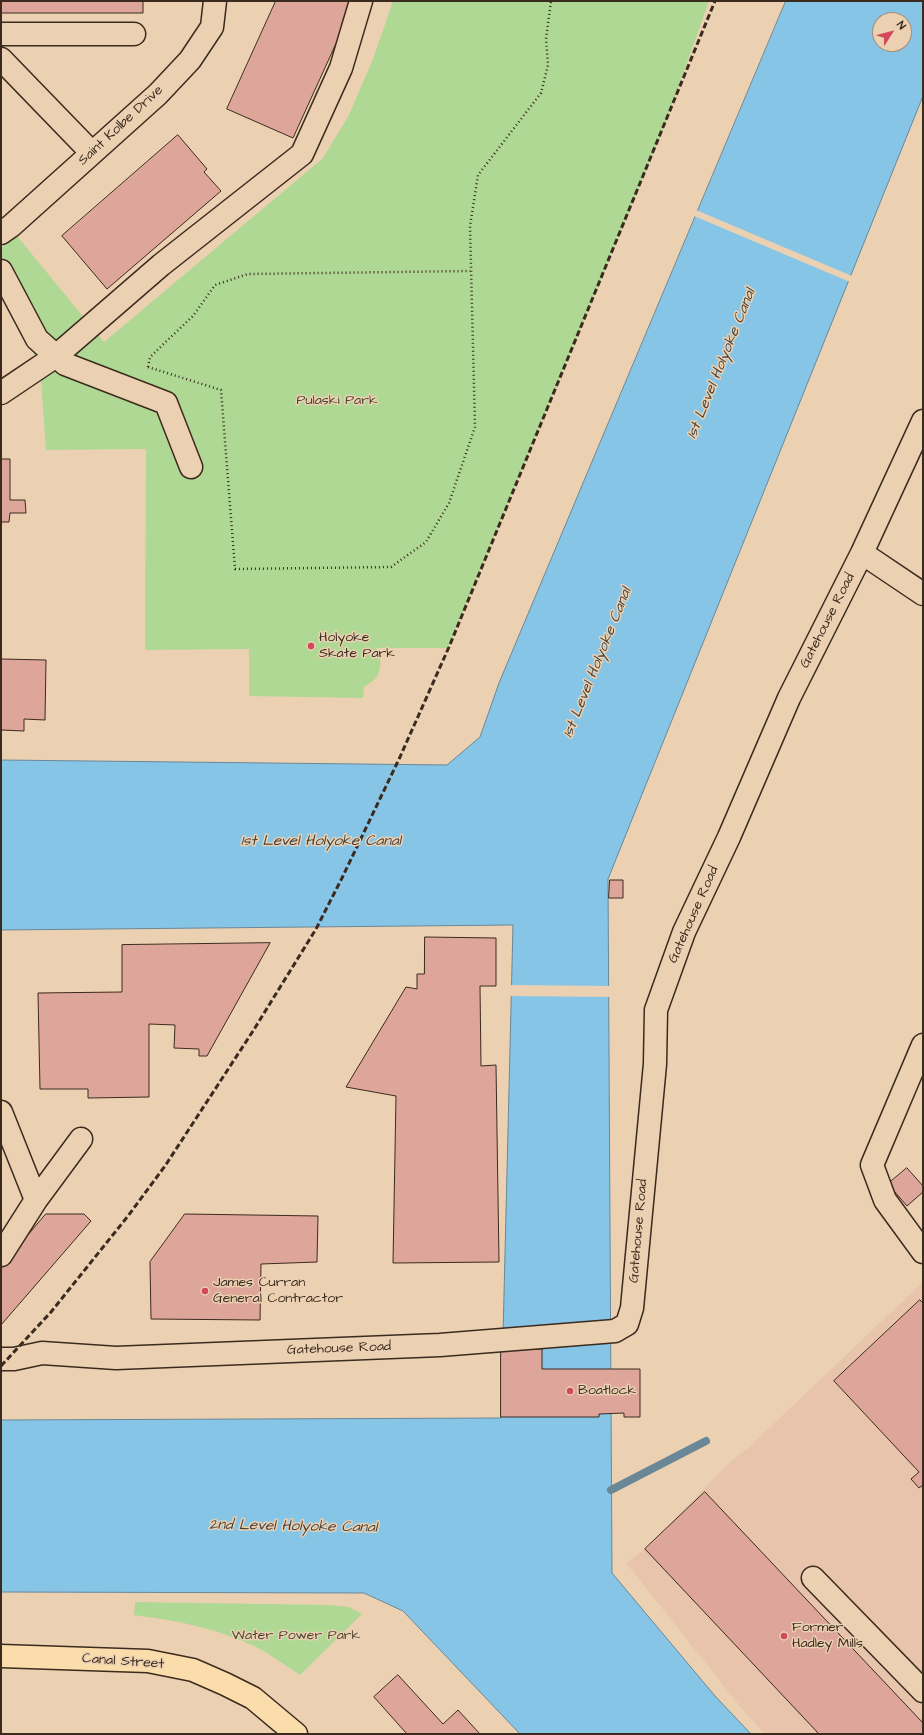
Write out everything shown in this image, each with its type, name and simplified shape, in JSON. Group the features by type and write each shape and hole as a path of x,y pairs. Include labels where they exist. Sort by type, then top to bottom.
{"main road":[{"name":"Canal Street","path":"1,1656 148,1661 193,1670 253,1698 296,1734"}],"street":[{"name":"Saint Kolbe Drive","path":"1,233 11,226 158,94 190,60 212,27 215,1"},
{"path":"1,393 56,356 161,265 302,154 341,68 361,1"},
{"path":"1,34 134,34"},
{"path":"1,59 92,153"},
{"path":"1,271 17,304 37,339 65,364 166,403 190,467"},
{"name":"Gatehouse Road","path":"1,1359 42,1353 116,1358 440,1345 510,1338 615,1331 627,1324 632,1308 655,1064 656,1010 684,932 729,837 789,698 862,553 923,421"},
{"path":"862,553 923,594"},
{"path":"923,1045 872,1165 885,1200 923,1252"},
{"path":"1,1112 36,1200"},
{"path":"1,1255 36,1200 81,1139"},
{"path":"813,1578 923,1691"}],"path":[{"path":"148,367 221,390 235,569 391,567 426,542 449,503 475,427 470,226 478,175 541,93 548,65 546,39 551,1"},
{"path":"137,391 148,367 150,357 193,316 215,285 248,274 470,270"}],"shaded area":[{"path":"923,1282 923,1734 765,1734 743,1710 626,1563 645,1549 729,1463 747,1449"}],"green space":[{"name":"Pulaski Park","path":"393,1 709,1 663,130 448,648 376,648 380,659 379,672 375,679 364,687 363,698 249,696 249,649 145,650 146,449 46,450 40,366 1,292 1,248 17,236 104,342 322,159 348,117 373,59"},
{"name":"Water Power Park","path":"135,1602 330,1605 349,1607 362,1614 300,1675 267,1653 236,1638 219,1632 168,1620 134,1615"}],"water":[{"path":"786,1 923,1 923,96 608,879 612,1573 715,1696 751,1734 520,1734 403,1611 364,1593 1,1592 1,1420 501,1418 513,925 1,930 1,760 447,765 480,737 499,683"}],"pier":[{"path":"696,210 852,276 850,282 694,216"},
{"path":"509,985 611,986 611,997 509,996"}],"building":[{"path":"1,1 143,1 143,13 1,13"},
{"path":"276,1 347,1 354,4 293,138 227,109"},
{"path":"178,135 207,169 204,172 221,191 107,289 62,236"},
{"path":"1,459 10,459 10,500 25,500 26,513 10,513 9,522 1,522"},
{"path":"1,659 46,660 45,720 24,719 24,731 1,730"},
{"path":"610,880 623,880 623,898 609,898"},
{"path":"425,937 496,938 496,986 480,986 481,1066 496,1065 499,1262 393,1263 396,1096 346,1087 406,987 417,989 417,974 424,974"},
{"path":"270,943 207,1056 199,1056 199,1049 174,1048 175,1025 149,1024 149,1097 88,1098 88,1089 40,1089 38,993 122,992 122,945"},
{"path":"907,1168 923,1186 923,1192 907,1206 888,1184"},
{"path":"46,1214 84,1214 91,1221 1,1325 1,1267"},
{"name":"James Curran General Contractor","path":"185,1214 318,1216 317,1262 261,1264 260,1320 151,1319 150,1262"},
{"path":"920,1300 923,1303 923,1485 919,1488 911,1479 919,1472 834,1381"},
{"name":"Boatlock","path":"501,1349 542,1349 542,1369 640,1369 640,1417 624,1417 624,1413 599,1414 599,1417 501,1417"},
{"name":"Former Hadley Mills","path":"705,1492 923,1723 923,1734 819,1734 645,1549"},
{"path":"398,1675 443,1724 458,1710 480,1734 407,1734 374,1697"}],"waterway":[{"path":"611,1490 706,1441"}],"railway":[{"path":"1,1366 51,1312 128,1216 165,1166 253,1031 316,929 400,757 449,647 715,1"}],"place":[{"name":"Holyoke Skate Park","path":"311,646"},
{"name":"James Curran General Contractor","path":"205,1291"},
{"name":"Boatlock","path":"570,1391"},
{"name":"Former Hadley Mills","path":"784,1636"}],"water label":[{"name":"1st Level Holyoke Canal","path":"722,364"},
{"name":"1st Level Holyoke Canal","path":"598,663"},
{"name":"1st Level Holyoke Canal","path":"321,842"},
{"name":"2nd Level Holyoke Canal","path":"293,1527"}]}
